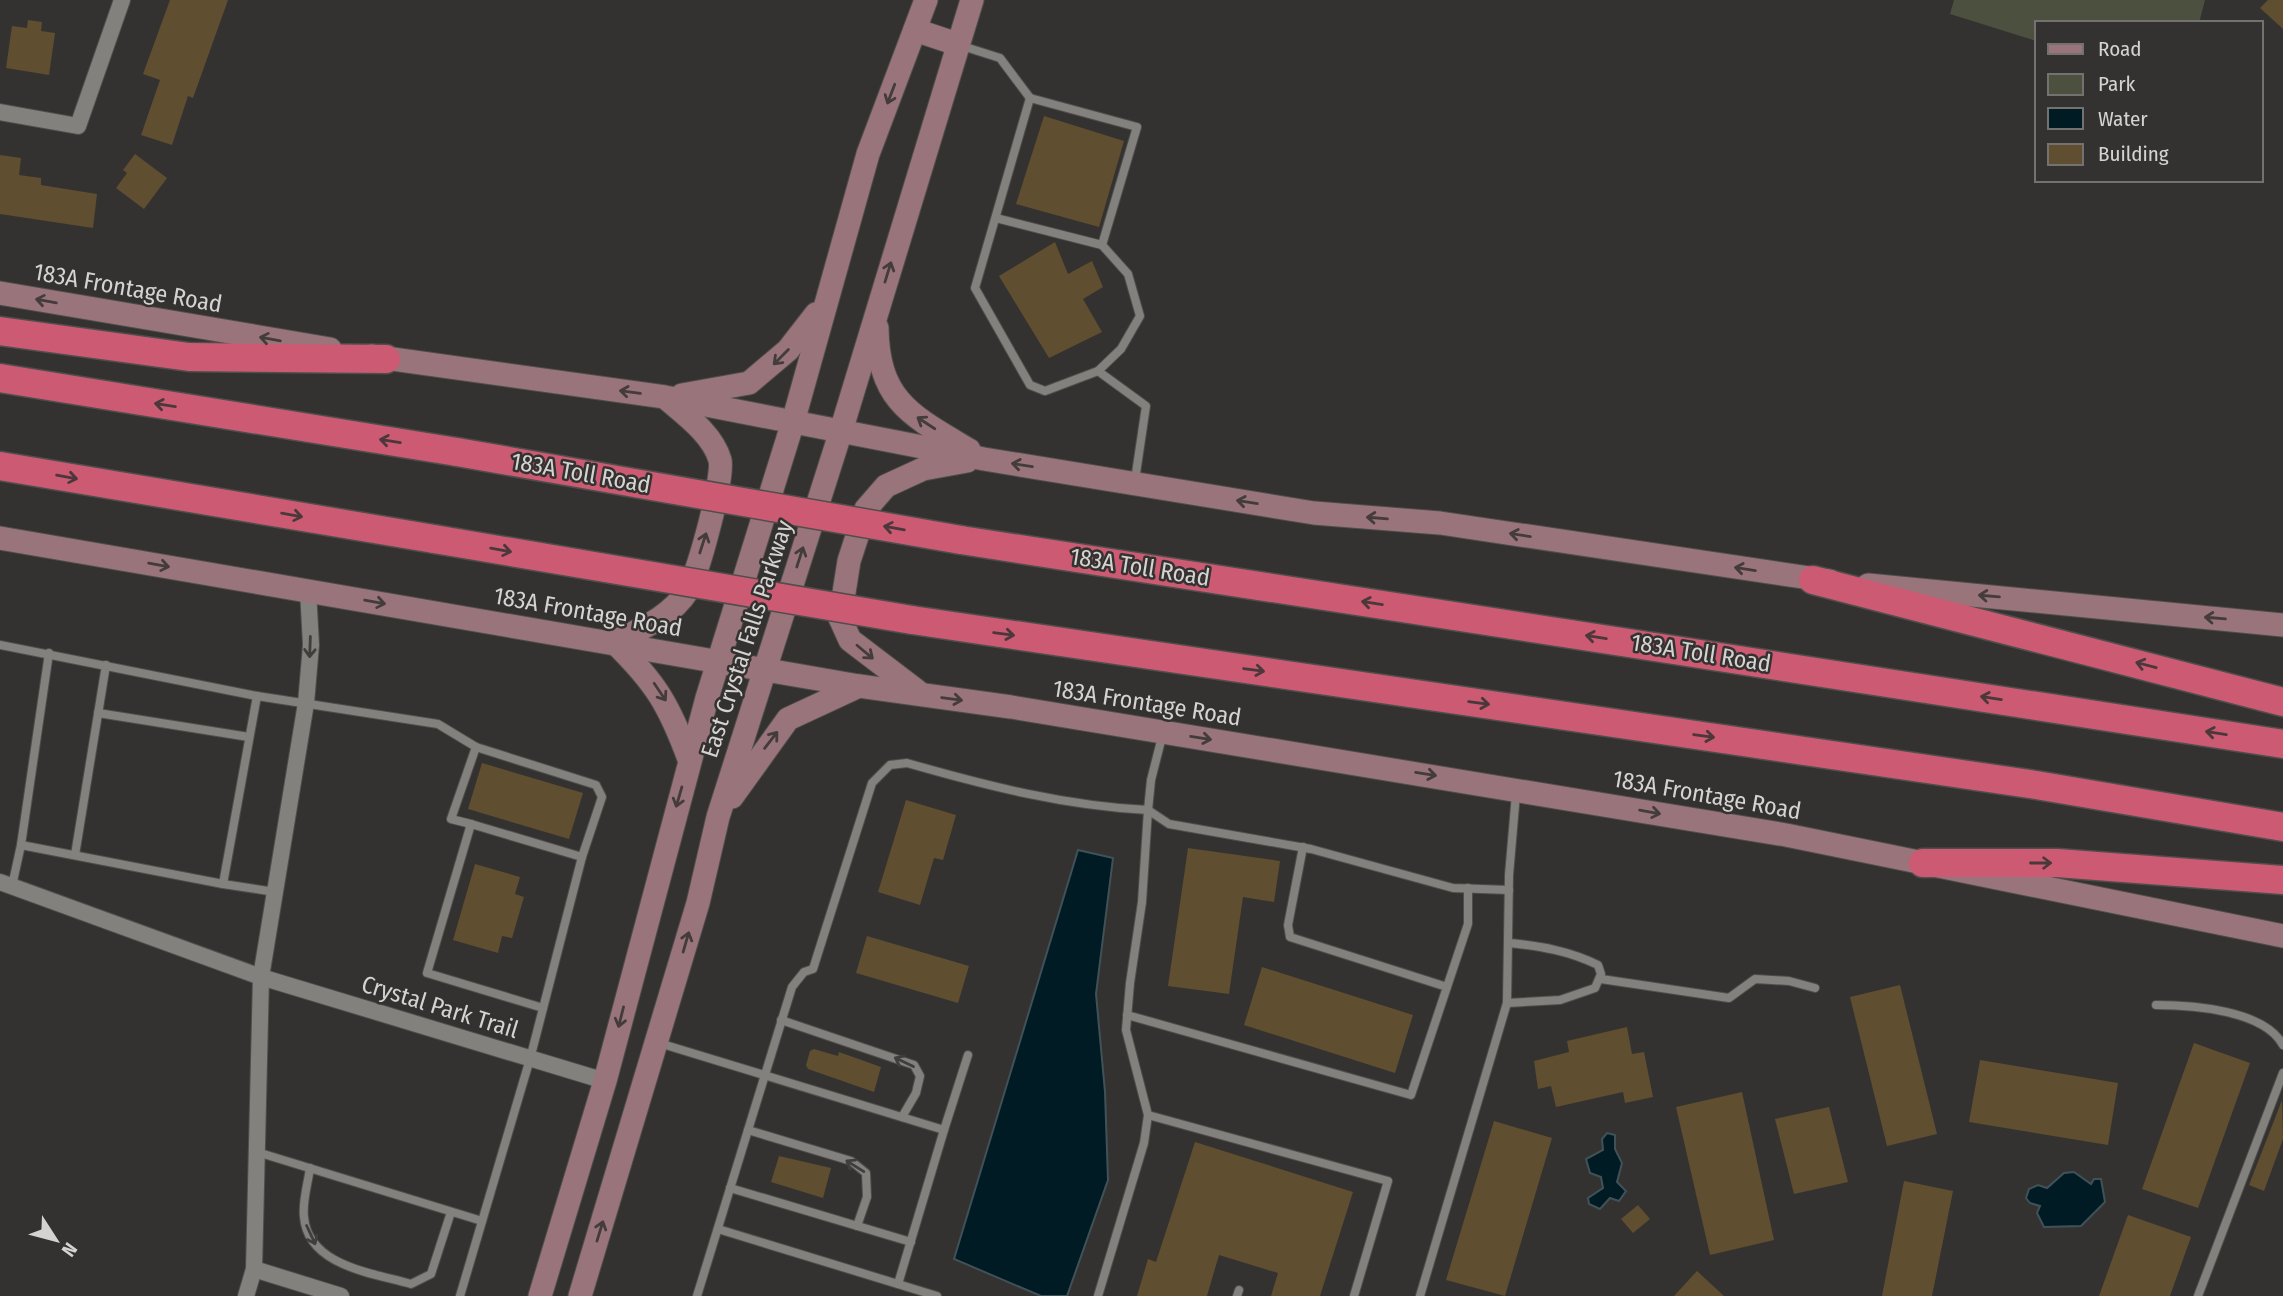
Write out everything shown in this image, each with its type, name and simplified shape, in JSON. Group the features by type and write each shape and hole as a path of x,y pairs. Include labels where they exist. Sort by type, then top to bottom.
{"highway":[{"path":"0,331 189,357 386,359"},
{"name":"183A Toll Road","path":"0,379 457,452 961,540 2283,744"},
{"path":"0,466 912,620 2023,783 2283,827"},
{"path":"1813,580 2283,702"},
{"path":"1923,863 2057,863 2283,880"}],"main road":[{"name":"East Crystal Falls Parkway","path":"540,1296 605,1081 689,759 793,422 868,154 926,0"},
{"name":"East Crystal Falls Parkway","path":"580,1296 698,903 718,817 841,431 972,0"},
{"path":"915,30 957,44"},
{"name":"183A Frontage Road","path":"0,293 386,359 665,397 984,459 1314,513 1440,523 1813,580 2283,625"},
{"path":"665,397 749,383 788,351 824,304"},
{"path":"877,309 877,350 891,392 904,409 984,459"},
{"path":"665,397 708,437 720,461 715,508 688,590 658,622 614,642 648,675 671,709 689,759"},
{"path":"921,695 850,640 840,618 849,561 866,509 886,486 923,469 984,459"},
{"name":"183A Frontage Road","path":"0,538 859,686 1163,732 1786,835 2283,936"},
{"path":"718,817 788,719 859,686"}],"street":[{"path":"0,112 78,126 121,0"},
{"path":"246,1296 254,1269 261,976 306,703 311,645 308,590"},
{"name":"Crystal Park Trail","path":"6,884 261,976 605,1081"},
{"path":"254,1269 341,1296"}],"lane":[{"path":"957,44 1000,58 1030,98 1137,127 1102,245"},
{"path":"996,218 1102,245 1128,274 1140,316 1121,349 1098,371 1045,391 1030,385 975,288 1030,98"},
{"path":"1098,371 1146,406 1135,483"},
{"path":"0,645 257,696 438,724 476,747 596,785 602,797 582,857 530,1059 460,1296"},
{"path":"6,884 21,845 49,653"},
{"path":"75,855 106,665"},
{"path":"223,884 257,696"},
{"path":"98,713 250,737"},
{"path":"1098,1296 1144,1143 1148,1115 1126,1030 1143,902 1151,780 1163,732"},
{"path":"476,747 452,819 582,857"},
{"path":"697,1296 792,987 804,972 814,969 872,783 890,765 907,763 1012,791 1103,807 1148,810 1168,824 1303,847 1452,888 1509,890"},
{"path":"1420,1296 1507,1003 1509,890 1517,789"},
{"path":"471,824 427,973 543,1008"},
{"path":"21,845 275,892"},
{"path":"1303,847 1288,925 1290,937 1447,987"},
{"path":"1127,1014 1411,1095 1468,924 1468,888"},
{"path":"1507,1003 1560,1000 1595,988 1601,979 1598,965 1579,956 1543,946 1509,943"},
{"path":"1601,979 1729,998 1755,979 1788,981 1815,988"},
{"path":"2156,1005 2198,1005 2245,1018 2277,1034 2283,1045"},
{"path":"781,1020 914,1065 920,1076 916,1093 902,1117"},
{"path":"657,1042 944,1130"},
{"path":"898,1284 968,1055"},
{"path":"2198,1296 2283,1073"},
{"path":"1148,1115 1388,1181 1354,1296"},
{"path":"748,1129 851,1161 866,1173 867,1196 857,1226"},
{"path":"257,1152 482,1221"},
{"path":"310,1168 303,1217 314,1243 331,1260 411,1284 431,1274 451,1212"},
{"path":"730,1188 911,1242"},
{"path":"718,1229 937,1296"}],"green space":[{"path":"1954,0 2205,0 2200,21 2035,21 2035,41 1950,14"}],"water":[{"path":"1078,850 1113,858 1096,994 1105,1092 1108,1180 1067,1296 1041,1296 954,1259"},
{"path":"1607,1133 1615,1135 1615,1149 1622,1163 1617,1182 1626,1191 1619,1201 1610,1198 1600,1209 1589,1204 1588,1198 1603,1188 1601,1177 1590,1173 1586,1159 1603,1150 1602,1139"},
{"path":"2074,1172 2091,1184 2094,1179 2101,1179 2105,1202 2081,1226 2044,1227 2037,1213 2040,1206 2030,1203 2026,1198 2029,1189 2038,1185 2047,1188 2064,1173"}],"building":[{"path":"170,0 228,0 193,98 188,96 172,145 141,135 160,80 143,74"},
{"path":"2268,0 2283,0 2283,29 2260,8"},
{"path":"28,20 42,22 41,31 55,33 49,75 6,68 12,26 27,28"},
{"path":"1044,116 1124,141 1099,227 1016,204"},
{"path":"135,154 167,178 144,209 116,188 127,173 123,170"},
{"path":"0,155 21,158 19,175 41,178 41,185 97,194 93,228 0,214"},
{"path":"1055,242 1068,274 1092,261 1103,287 1083,299 1102,332 1049,358 999,276"},
{"path":"482,763 583,793 569,839 468,809"},
{"path":"906,800 956,815 943,860 934,858 920,905 878,892"},
{"path":"1188,848 1280,861 1274,902 1243,897 1229,994 1168,986"},
{"path":"475,864 520,877 515,894 524,897 512,938 502,936 498,953 453,940"},
{"path":"867,936 969,966 958,1003 856,973"},
{"path":"1262,967 1413,1015 1395,1073 1244,1025"},
{"path":"1900,985 1937,1134 1887,1146 1850,997"},
{"path":"1627,1027 1632,1054 1644,1052 1653,1097 1625,1103 1623,1092 1556,1107 1551,1086 1538,1089 1534,1061 1569,1052 1567,1041"},
{"path":"2194,1043 2250,1063 2198,1208 2142,1189"},
{"path":"814,1049 838,1056 839,1052 881,1067 874,1092 808,1069 806,1065 810,1051"},
{"path":"1980,1060 2118,1083 2108,1145 1969,1122"},
{"path":"1742,1092 1774,1240 1710,1255 1676,1107"},
{"path":"2282,1100 2283,1139 2264,1191 2249,1185"},
{"path":"1829,1107 1848,1182 1794,1194 1775,1119"},
{"path":"1494,1121 1552,1138 1505,1296 1446,1280"},
{"path":"1195,1142 1353,1192 1320,1296 1271,1296 1278,1273 1219,1255 1207,1296 1137,1296 1148,1259 1156,1262"},
{"path":"779,1156 831,1168 823,1198 771,1182"},
{"path":"1904,1181 1953,1191 1932,1296 1882,1296"},
{"path":"1638,1205 1650,1219 1633,1233 1621,1219"},
{"path":"2128,1215 2191,1237 2170,1296 2099,1296"},
{"path":"1697,1271 1724,1296 1674,1296"}]}
